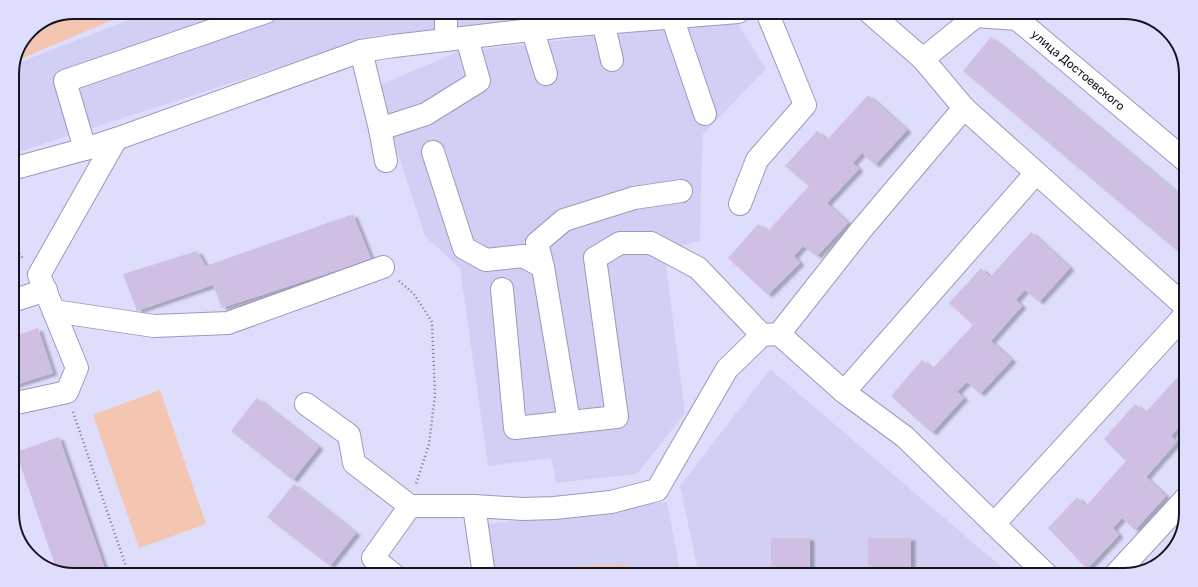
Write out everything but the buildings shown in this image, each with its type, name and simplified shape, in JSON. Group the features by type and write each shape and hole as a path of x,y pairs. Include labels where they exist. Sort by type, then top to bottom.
{"street":[{"path":"85,149 65,81 246,19"},
{"path":"446,19 446,40"},
{"path":"19,167 116,139 361,51 603,22 644,19"},
{"path":"673,19 705,114"},
{"path":"740,204 757,160 805,105 770,19"},
{"path":"876,19 924,59 964,108 1179,301"},
{"name":"улица Достоевского","path":"924,59 972,19"},
{"name":"улица Достоевского","path":"1017,19 1179,155"},
{"path":"603,22 612,60"},
{"path":"533,31 546,74"},
{"path":"380,129 426,114 479,80 468,38"},
{"path":"361,51 380,129 386,161"},
{"path":"306,404 349,435 354,464 410,506 474,506 523,509 554,508 611,502 657,490 727,369 770,334 861,230 964,108"},
{"path":"19,402 67,392 77,368 40,275 116,139"},
{"path":"433,152 464,248 486,260 523,256 543,267"},
{"path":"844,392 1036,173"},
{"path":"569,422 543,267 537,243 564,220 634,198 681,191"},
{"path":"502,289 515,428 617,417 595,258 620,243 651,243 698,268 770,334 844,392 905,437 1040,568"},
{"path":"54,311 154,326 228,324 383,267"},
{"path":"19,299 46,290"},
{"path":"994,524 1179,322"},
{"path":"385,568 373,558 410,506"},
{"path":"474,506 483,568"},
{"path":"1121,568 1179,506"}],"path":[{"path":"383,267 414,294 432,322 435,395 429,444 410,506"},
{"path":"67,392 127,568"}],"shaded area":[{"path":"74,19 115,19 22,59 30,40 46,26 53,23"},
{"path":"131,19 528,19 376,36 19,152 19,70 21,62"},
{"path":"737,22 766,69 703,134 700,241 664,250 685,413 637,474 556,483 551,458 488,466 460,268 425,236 376,87 457,52"},
{"path":"770,369 1003,568 698,568 680,486"},
{"path":"160,390 206,524 139,548 93,415"},
{"path":"667,502 680,568 493,568 487,524"},
{"path":"623,564 636,568 577,568 580,566"}]}
